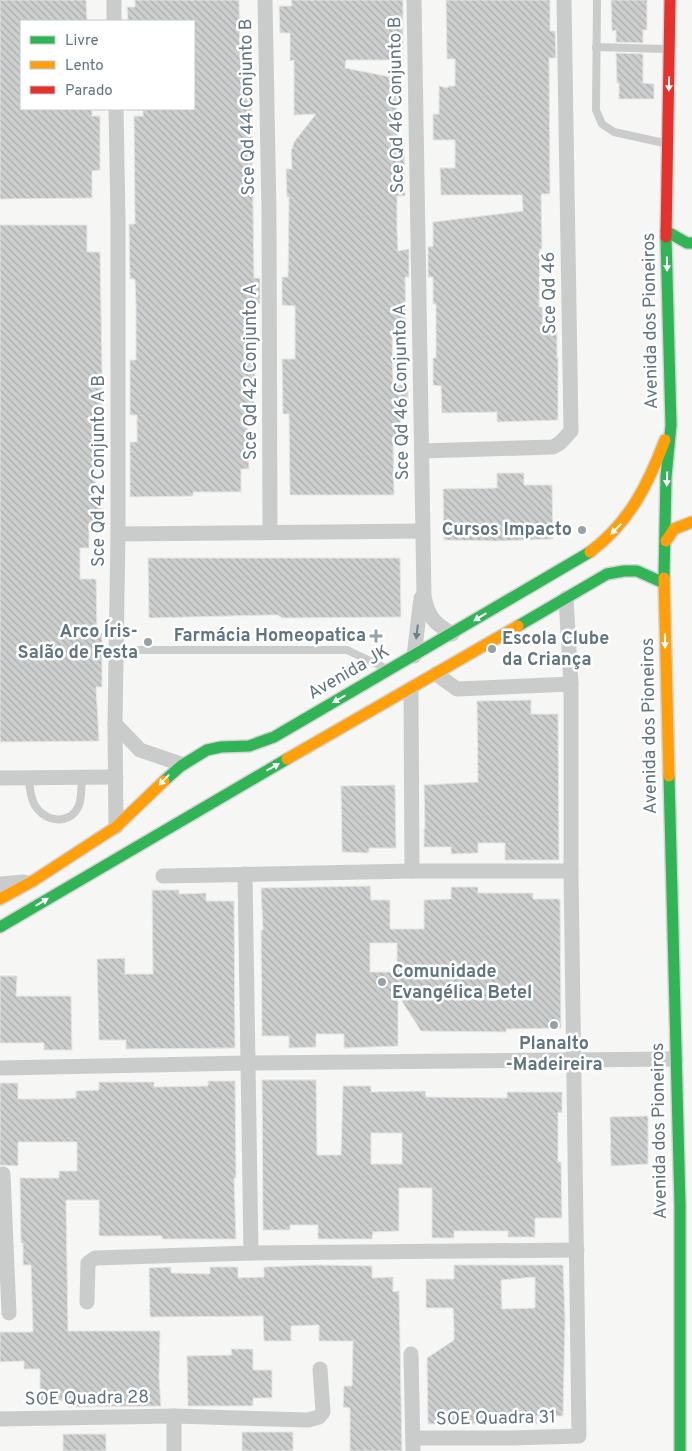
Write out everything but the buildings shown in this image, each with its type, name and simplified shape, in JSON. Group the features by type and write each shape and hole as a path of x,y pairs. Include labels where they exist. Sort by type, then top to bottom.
{"main road":[{"name":"Avenida dos Pioneiros","path":"670,0 666,231 670,425 666,477 664,583 680,1205 680,1451"},
{"path":"666,231 687,243 692,243"},
{"name":"Avenida JK","path":"0,900 116,828 181,764 208,750 246,747 274,737 452,634 601,544 620,526 639,498 655,466 670,425"},
{"path":"666,541 674,529 692,522"},
{"path":"0,927 607,574 633,570 644,572 664,583"},
{"path":"230,748 240,756"},
{"path":"243,784 247,775 246,771"},
{"path":"679,1164 692,1174"},
{"path":"680,1205 683,1196 691,1190"}],"street":[{"path":"114,0 114,20"},
{"name":"Sce Qd 44 Conjunto B","path":"265,0 269,213"},
{"name":"Sce Qd 46 Conjunto B","path":"414,0 418,209"},
{"name":"Sce Qd 46","path":"422,451 554,447 571,431 564,0"},
{"name":"Sce Qd 42 Conjunto A B","path":"116,110 118,534 115,724 116,828"},
{"name":"Sce Qd 46 Conjunto A","path":"418,209 424,574 427,609 437,625 452,634"},
{"name":"Sce Qd 42 Conjunto A","path":"269,213 270,532"},
{"path":"118,534 422,532"},
{"name":"Sce Qd 46 Conjunto A","path":"414,656 424,574"},
{"path":"87,1302 88,1262 95,1258 250,1253 577,1250 571,871 571,684 566,598"},
{"path":"436,674 456,689 571,684"},
{"path":"411,689 412,871"},
{"path":"115,724 140,750 181,764"},
{"path":"0,778 116,777"},
{"path":"163,876 412,871 571,871"},
{"path":"245,874 250,1253"},
{"path":"0,884 33,881"},
{"path":"0,1068 248,1063 676,1059"},
{"path":"4,1174 3,1230 9,1313"},
{"name":"SOE Quadra 31","path":"413,1445 512,1445 579,1436 577,1250"},
{"path":"411,1354 413,1445"},
{"name":"SOE Quadra 28","path":"0,1419 174,1416 308,1420 319,1417 323,1412 320,1369"},
{"name":"SOE Quadra 28","path":"174,1416 174,1451"}],"lane":[{"path":"597,0 596,110 602,124 614,132 668,144"},
{"path":"596,47 670,49"},
{"path":"116,650 346,650 389,670"},
{"path":"28,778 33,802 40,813 51,819 63,819 72,814 79,805 82,777"}],"traffic: fast":[{"path":"666,231 687,243 692,243"},
{"path":"664,578 666,477 671,425 666,237"},
{"path":"164,781 181,766 207,750 221,747 249,746 274,737 590,552"},
{"path":"518,626 607,574 637,571 664,583"},
{"path":"0,927 287,759"},
{"path":"669,776 680,1205 680,1451"}],"traffic: slow":[{"path":"590,552 616,529 636,502 652,472 665,440"},
{"path":"666,541 674,529 692,522"},
{"path":"664,578 669,776"},
{"path":"287,759 518,626"},
{"path":"0,899 33,881 116,827 164,781"}],"traffic: jam":[{"path":"666,237 670,0"}],"place":[{"name":"Cursos Impacto","path":"582,530"},
{"name":"Farmácia Homeopatica","path":"376,636"},
{"name":"Arco Íris- Salão de Festa","path":"148,642"},
{"name":"Escola Clube da Criança","path":"492,649"},
{"name":"Comunidade Evangélica Betel","path":"382,982"},
{"name":"Planalto -Madeireira","path":"554,1025"}]}
